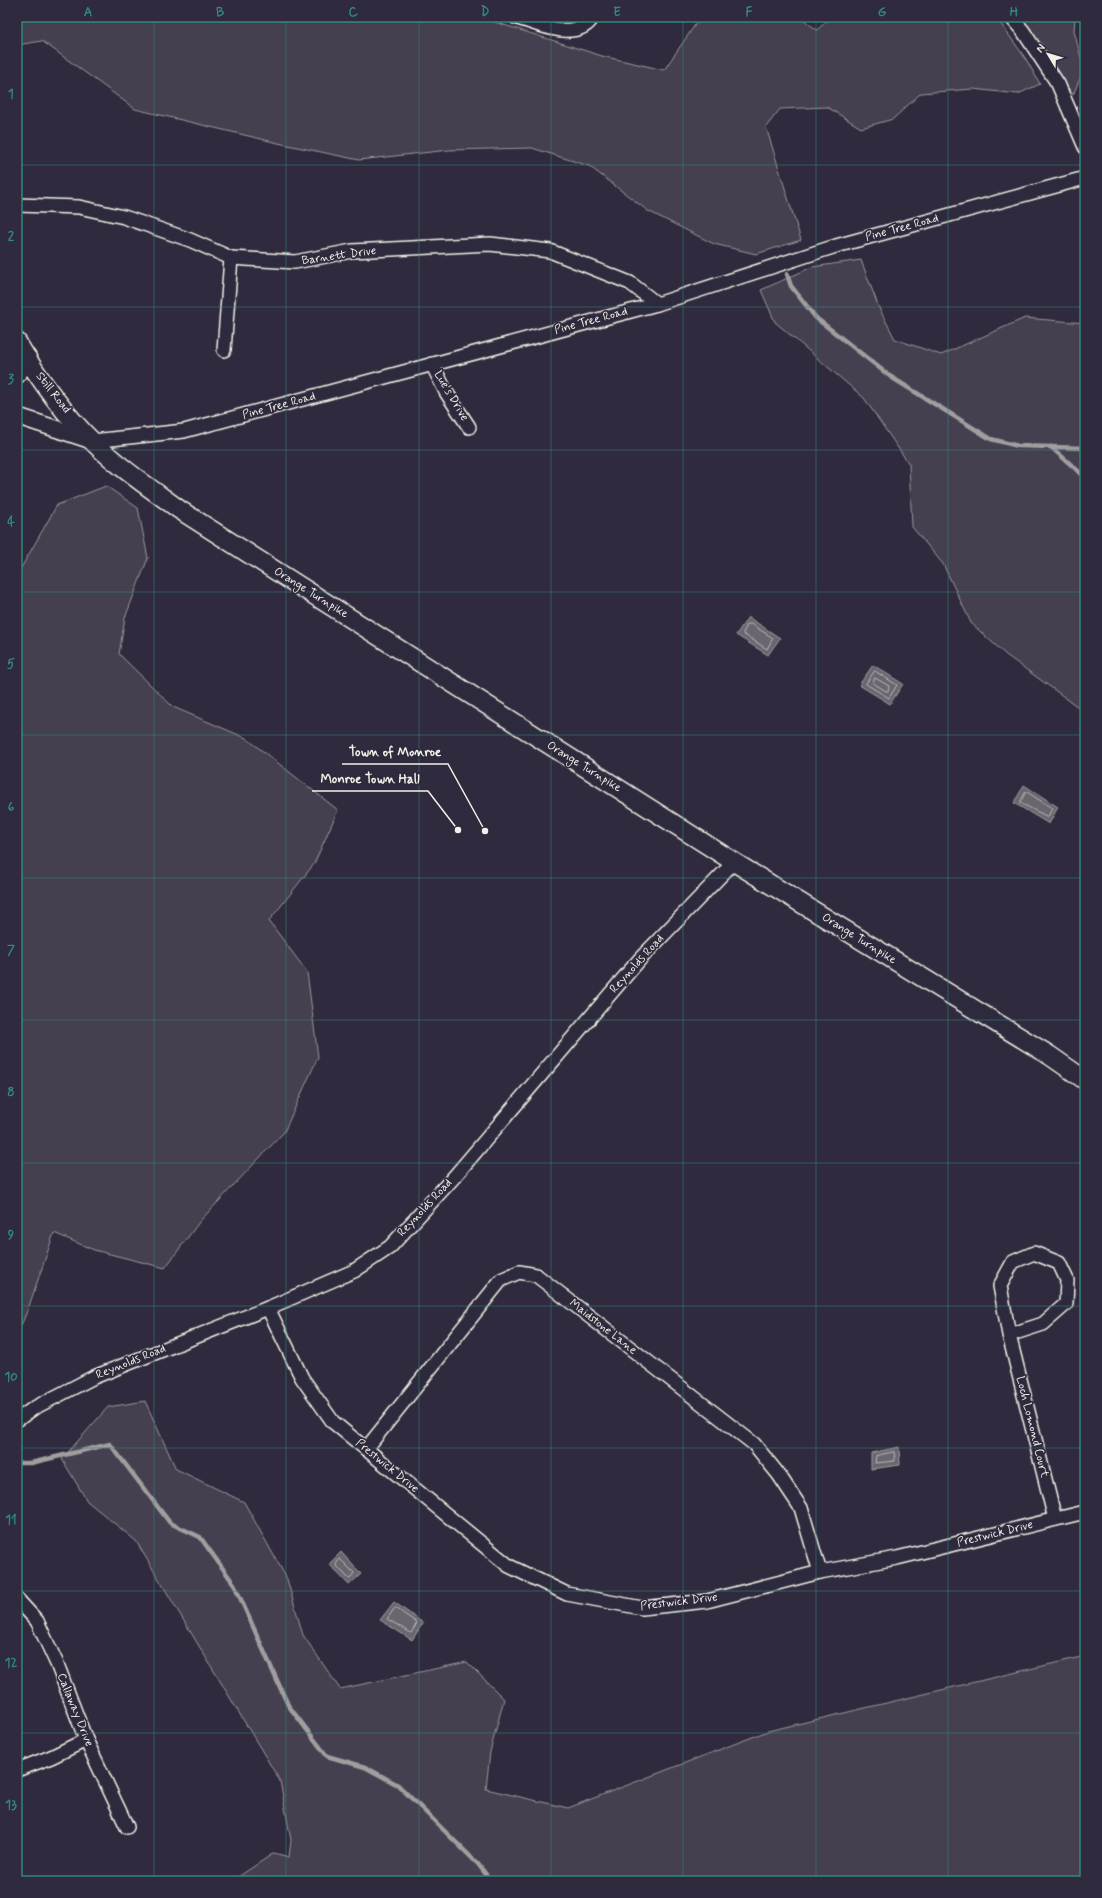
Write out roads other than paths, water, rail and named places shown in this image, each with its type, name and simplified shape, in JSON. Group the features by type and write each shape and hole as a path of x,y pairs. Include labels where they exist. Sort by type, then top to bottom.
{"main road":[{"name":"Still Road","path":"17,342 53,395 93,442"},
{"path":"17,374 27,358"},
{"name":"Orange Turnpike","path":"93,442 125,470 180,510 734,862 1042,1051 1085,1080"}],"street":[{"path":"515,17 562,30 581,30 591,21"},
{"path":"1011,17 1023,31 1058,84 1085,147"},
{"name":"Pine Tree Road","path":"93,442 184,431 657,304 836,246 1085,178"},
{"name":"Barnett Drive","path":"17,205 79,207 124,216 190,240 231,258 295,262 352,251 490,244 539,249 550,251 630,283 657,304"},
{"path":"224,350 231,258"},
{"name":"Lue's Drive","path":"432,364 446,392 469,427"},
{"path":"17,416 93,442"},
{"name":"Reynolds Road","path":"17,1420 34,1408 94,1377 268,1308 354,1271 390,1247 454,1177 640,958 734,862"},
{"name":"Loch Lomond Court","path":"1009,1335 1043,1324 1066,1304 1066,1280 1059,1263 1034,1252 1013,1262 1000,1286 1009,1335 1054,1519"},
{"name":"Maidstone Lane","path":"366,1449 501,1280 519,1272 536,1275 754,1444 779,1475 801,1508 820,1572"},
{"name":"Prestwick Drive","path":"268,1308 302,1378 333,1422 510,1566 567,1594 642,1608 707,1601 820,1572 897,1558 1085,1512"},
{"name":"Callaway Drive","path":"17,1599 37,1621 57,1664 86,1740 127,1827"},
{"path":"17,1770 51,1757 86,1740"}],"water":[{"path":"748,617 780,638 768,655 736,635"},
{"path":"873,665 903,684 890,704 859,685"},
{"path":"1024,785 1058,807 1049,824 1014,803"},
{"path":"899,1447 900,1465 871,1469 871,1453"},
{"path":"341,1552 361,1574 349,1585 329,1564"},
{"path":"394,1602 423,1623 412,1640 380,1620"}],"waterway":[{"path":"787,274 791,286 816,318 891,377 991,439 1018,446 1085,448"},
{"path":"1051,447 1085,477"},
{"path":"17,1463 31,1463 110,1444 170,1523 200,1537 234,1584 288,1705 327,1756 365,1767 398,1785 478,1864 491,1881"}],"place":[{"name":"Monroe Town Hall","path":"458,830"},
{"name":"Town of Monroe","path":"485,831"}]}
